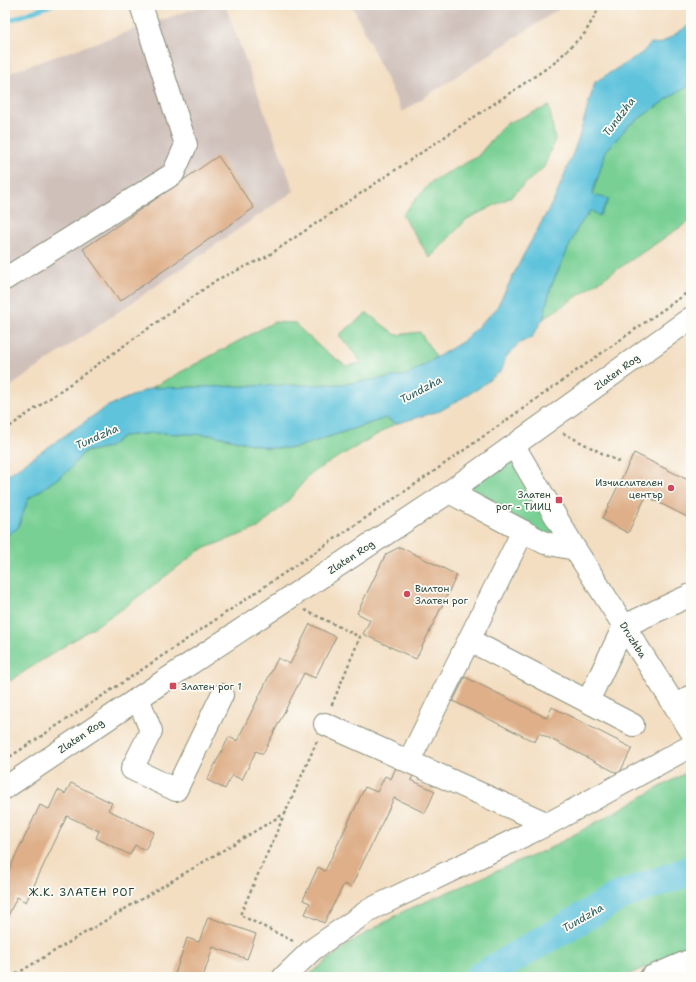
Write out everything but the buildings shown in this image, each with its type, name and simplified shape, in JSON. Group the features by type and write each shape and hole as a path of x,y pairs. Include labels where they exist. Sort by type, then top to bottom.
{"street":[{"path":"5,279 173,174 186,145 141,5"},
{"name":"Zlaten Rog","path":"5,788 449,492 691,318"},
{"name":"Druzhba","path":"514,446 575,549 624,626 683,701 691,731"},
{"path":"449,492 545,543 575,549"},
{"path":"409,761 523,531"},
{"path":"588,701 624,626 691,595"},
{"path":"469,640 633,725"},
{"path":"138,698 151,731 132,769 176,790 222,695"},
{"path":"325,724 548,824"},
{"path":"284,977 312,950 371,909 548,824 691,746"},
{"path":"651,977 691,960"}],"path":[{"path":"5,430 218,279 266,256 553,64 585,33 601,5"},
{"path":"5,760 137,673 423,479 691,290"},
{"path":"545,424 621,463"},
{"path":"286,600 360,637 325,724 240,915 312,950"},
{"path":"11,977 287,812"}],"shaded area":[{"path":"205,5 225,5 294,191 5,390 5,74"},
{"path":"352,5 565,5 402,112"}],"green space":[{"path":"691,85 691,220 543,319 551,286 578,227 591,210 599,216 609,200 592,196 606,151 628,126 676,93"},
{"path":"549,106 555,139 544,167 509,198 467,219 430,258 402,215 432,181 477,157 505,124"},
{"path":"367,313 396,335 420,332 436,357 407,375 345,384 151,388 274,322 294,323 321,348 346,366 362,363 339,335"},
{"path":"386,418 395,424 311,473 286,503 258,528 200,550 122,609 5,684 5,537 18,528 28,499 68,471 84,452 109,447 123,436 154,433 213,435 269,448 295,448"},
{"path":"514,446 575,549 449,492"},
{"path":"691,770 691,946 677,954 623,977 306,977 351,942 404,911 548,849"}],"water":[{"path":"691,24 691,85 676,93 628,126 606,151 592,195 609,199 599,216 591,210 578,227 551,286 543,319 532,337 518,344 506,357 502,370 479,388 440,411 395,424 386,418 295,448 269,448 213,435 154,433 123,436 109,447 84,452 68,471 28,499 18,528 5,537 5,477 106,407 151,388 345,384 407,375 462,342 496,309 556,196 578,140 595,82 642,53 651,43 660,44"}],"waterway":[{"path":"5,22 51,5"},
{"name":"Tundzha","path":"480,977 620,896 691,870"}],"place":[{"name":"Изчислителен център","path":"671,488"},
{"name":"Златен рог - ТИИЦ","path":"559,500"},
{"name":"Вилтон Златен рог","path":"407,594"},
{"name":"Златен рог 1","path":"173,686"}],"district":[{"name":"Ж.К. ЗЛАТЕН РОГ","path":"82,892"}]}
